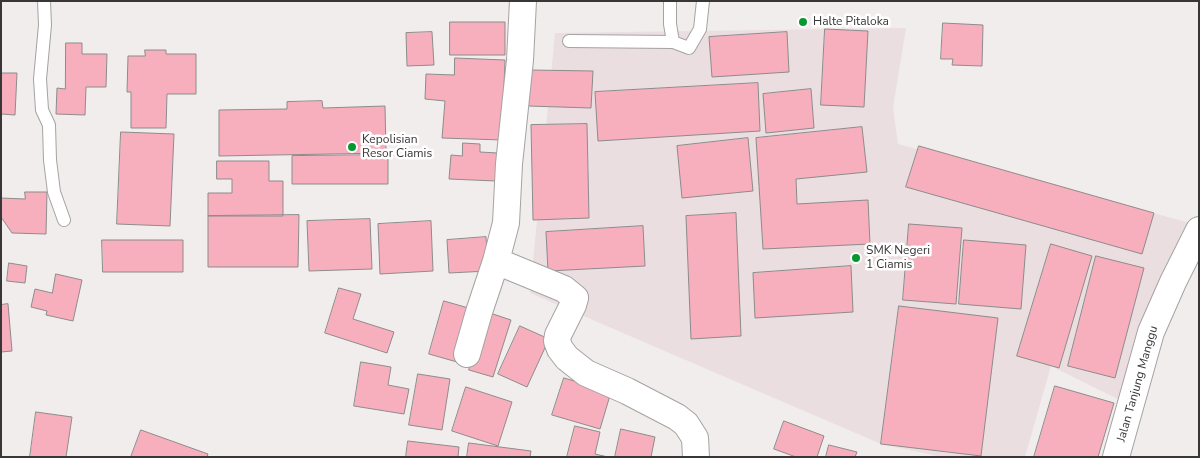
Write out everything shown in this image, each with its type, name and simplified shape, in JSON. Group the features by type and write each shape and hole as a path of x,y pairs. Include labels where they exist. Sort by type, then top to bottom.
{"street":[{"path":"467,354 506,223 509,164 520,60 523,1"},
{"name":"Jalan Tanjung Manggu","path":"1116,457 1151,332 1199,230"},
{"path":"496,261 564,289 573,295 575,298 574,305 558,335 557,341 560,349 571,362 586,373 627,391 681,420 695,438 696,457"}],"lane":[{"path":"44,1 45,25 40,78 42,110 49,125 50,160 54,192 64,220"},
{"path":"670,1 670,24 673,42"},
{"path":"569,41 673,42 689,48 700,29 704,1"}],"shaded area":[{"name":"SMK Negeri 1 Ciamis","path":"906,28 893,108 898,144 1190,223 1134,407 1051,366 1025,457 942,457 881,444 530,293 555,33"}],"building":[{"path":"450,22 505,22 505,55 450,55"},
{"path":"943,23 983,25 982,66 952,65 953,59 941,59"},
{"path":"825,29 868,31 864,107 821,105"},
{"path":"432,32 434,65 407,66 406,33"},
{"path":"787,32 789,72 712,77 709,37"},
{"path":"66,43 82,43 82,54 107,54 106,87 86,87 85,115 56,114 57,88 65,89"},
{"path":"145,50 166,50 166,54 196,54 196,94 167,94 166,128 131,128 131,92 127,92 128,56 145,56"},
{"path":"455,58 505,60 502,140 442,138 445,101 425,99 426,74 454,75"},
{"path":"530,70 593,71 591,108 528,106"},
{"path":"1,73 17,73 15,115 1,114"},
{"path":"758,83 760,131 598,141 595,92"},
{"path":"811,89 814,128 766,133 763,94"},
{"path":"322,101 323,108 385,106 386,153 219,156 219,110 287,109 287,102"},
{"path":"587,124 589,218 533,220 531,125"},
{"path":"862,127 867,172 796,179 797,204 868,200 870,244 763,249 756,138"},
{"path":"121,132 174,134 170,226 117,224"},
{"path":"748,138 753,191 682,198 677,146"},
{"path":"463,143 480,144 480,152 498,153 496,181 449,179 451,155 462,156"},
{"path":"919,146 1154,213 1142,254 906,187"},
{"path":"388,155 388,184 292,184 292,156"},
{"path":"217,161 269,161 269,181 283,181 283,216 208,216 208,193 232,193 232,179 217,179"},
{"path":"25,192 47,192 46,234 12,233 1,217 1,198 25,199"},
{"path":"736,213 741,336 691,339 686,216"},
{"path":"299,215 298,267 208,267 208,216"},
{"path":"370,219 372,269 309,271 307,221"},
{"path":"431,221 433,271 380,274 378,224"},
{"path":"909,224 962,228 956,304 903,300"},
{"path":"643,226 645,266 548,271 546,232"},
{"path":"486,237 488,271 449,273 447,240"},
{"path":"102,240 183,240 183,272 103,272"},
{"path":"964,240 1026,245 1021,309 959,304"},
{"path":"1051,244 1092,256 1059,368 1017,356"},
{"path":"1096,256 1144,268 1115,378 1068,366"},
{"path":"9,263 27,266 25,283 7,281"},
{"path":"851,266 853,312 755,318 753,273"},
{"path":"56,274 82,280 73,321 46,315 47,311 31,307 35,289 52,293"},
{"path":"339,288 361,294 353,319 394,332 387,353 325,333"},
{"path":"444,301 472,309 457,362 429,354"},
{"path":"8,304 12,351 1,352 1,305"},
{"path":"899,306 998,318 981,456 881,444"},
{"path":"487,312 511,320 493,377 469,370"},
{"path":"520,326 549,339 527,387 498,374"},
{"path":"361,362 391,367 388,385 409,389 404,414 354,406"},
{"path":"418,374 450,379 442,430 409,425"},
{"path":"564,378 611,392 600,429 552,415"},
{"path":"1055,386 1114,403 1098,457 1034,457"},
{"path":"466,387 512,402 498,446 452,431"},
{"path":"36,412 72,417 66,457 30,457"},
{"path":"784,421 824,436 817,457 796,457 774,449"},
{"path":"575,426 600,432 595,454 608,457 567,457"},
{"path":"621,429 655,437 651,457 615,457"},
{"path":"141,430 208,454 207,457 131,457"},
{"path":"408,441 459,447 458,457 406,457"},
{"path":"469,443 531,451 530,457 467,457"},
{"path":"829,445 857,452 855,457 826,457"}],"place":[{"name":"Halte Pitaloka","path":"803,22"},
{"name":"Kepolisian Resor Ciamis","path":"352,147"},
{"name":"SMK Negeri 1 Ciamis","path":"856,258"}]}
